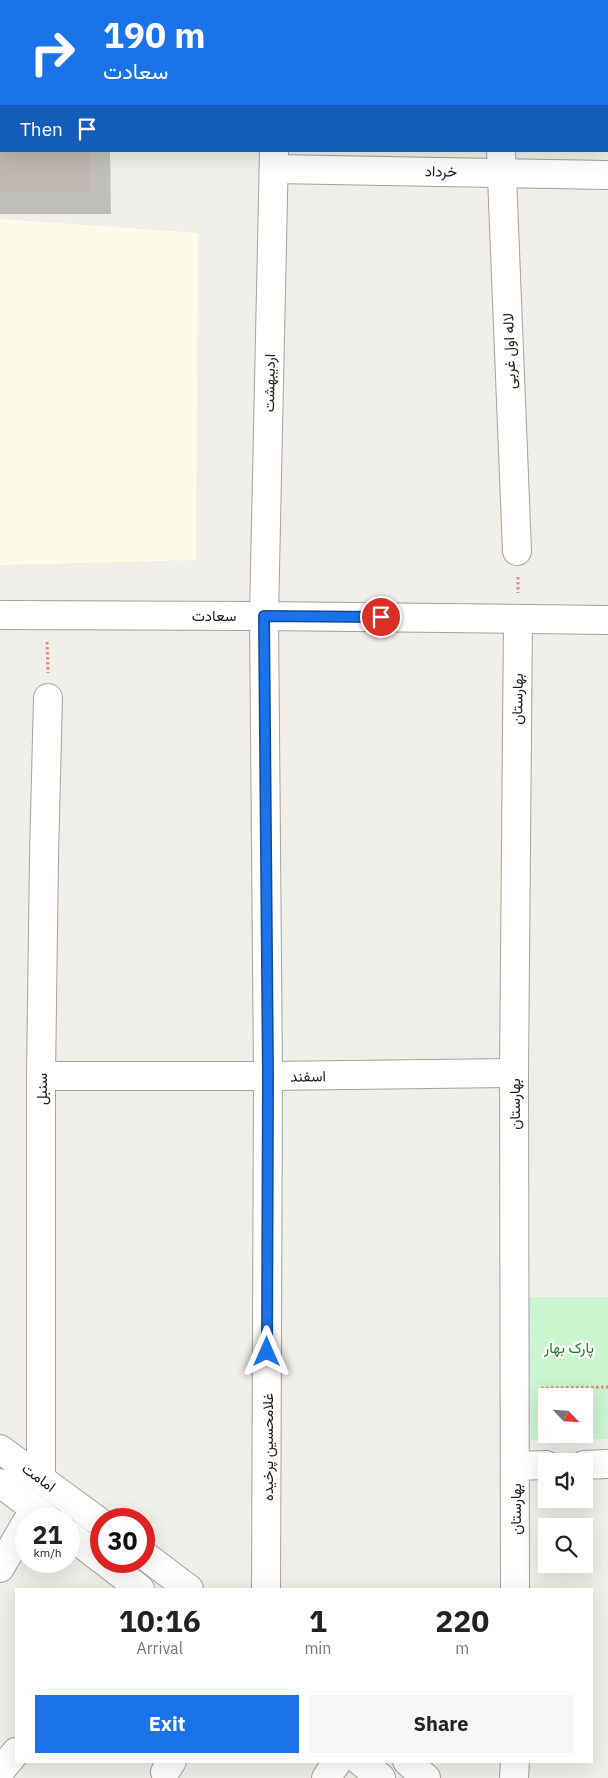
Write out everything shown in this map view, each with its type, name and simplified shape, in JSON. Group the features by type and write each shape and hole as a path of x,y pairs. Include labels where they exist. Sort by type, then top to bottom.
{"street":[{"name":"خرداد","path":"274,160 501,162 608,175"},
{"name":"اردیبهشت","path":"264,616 274,160"},
{"name":"لاله اول غربی","path":"501,162 517,551"},
{"name":"سعادت","path":"0,615 608,620"},
{"name":"غلامحسین پرخیده","path":"264,616 268,1076 266,1588"},
{"name":"بهارستان","path":"515,1588 514,1073 518,618"},
{"name":"سنبل","path":"41,1479 42,1076 48,698"},
{"name":"اسفند","path":"42,1076 514,1073"},
{"name":"امامت","path":"0,1449 90,1515"},
{"path":"593,1465 608,1464"},
{"path":"515,1466 538,1465"},
{"name":"امامت","path":"0,1483 25,1508"},
{"path":"80,1542 90,1550"},
{"path":"0,1568 15,1546"},
{"path":"155,1563 188,1588"},
{"path":"120,1573 139,1588"},
{"path":"0,1771 15,1753"},
{"path":"326,1778 337,1763"},
{"path":"362,1763 381,1778"},
{"path":"409,1763 426,1778"},
{"path":"514,1763 514,1778"}],"path":[{"path":"517,551 518,618"},
{"path":"47,614 48,698"},
{"path":"515,1388 608,1387"}],"shaded area":[{"path":"0,219 198,233 196,560 0,565"}],"green space":[{"name":"پارک بهار","path":"528,1297 608,1297 608,1439 593,1439 593,1388 538,1388 538,1440 531,1440"}],"building":[{"path":"0,152 89,152 89,192 0,192"}],"route":[{"path":"267,1352 268,1076 264,616 381,617"}]}
